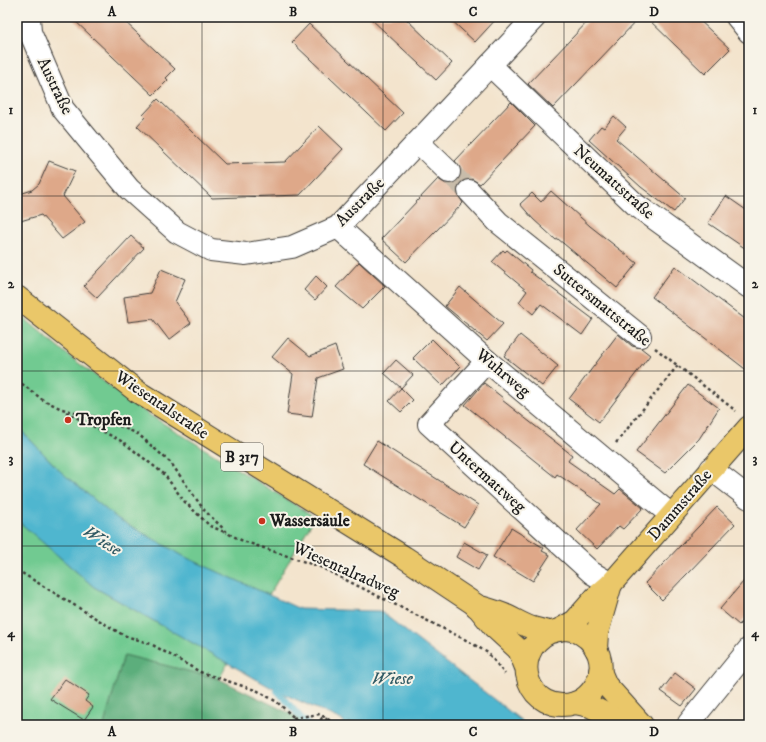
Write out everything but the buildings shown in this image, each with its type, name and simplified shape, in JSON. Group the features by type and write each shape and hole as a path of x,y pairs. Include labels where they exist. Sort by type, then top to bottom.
{"main road":[{"name":"Wiesentalstraße","path":"17,296 138,392 404,558 476,605 502,614 532,628 554,631"},
{"name":"Dammstraße","path":"554,631 575,621 596,597 611,584 711,469 744,420"},
{"name":"Dammstraße","path":"596,649 597,633 611,584"},
{"name":"Wiesentalstraße","path":"476,605 494,627 518,650 526,665"},
{"path":"575,703 592,691 599,678 601,663 592,643 580,633 566,629 554,631 542,636 530,648 526,665 528,681 537,694 544,699 558,704 575,703 590,706 627,725"},
{"path":"600,671 606,685 642,725"}],"street":[{"name":"Austraße","path":"29,17 30,32 63,109 129,189 177,232 211,250 246,254 292,247 338,227 535,17"},
{"path":"737,17 749,32"},
{"name":"Neumattstraße","path":"490,65 636,205 749,287"},
{"path":"418,142 449,172"},
{"name":"Suttersmattstraße","path":"469,191 498,222 640,336"},
{"name":"Wuhrweg","path":"338,227 487,361 671,515"},
{"name":"Untermattweg","path":"487,361 429,424 592,573 611,584"},
{"path":"711,469 749,498"},
{"path":"689,723 749,649"}],"path":[{"name":"Suttersmattstraße","path":"640,336 678,365 744,420"},
{"path":"613,446 678,365"},
{"name":"Wiesentalradweg","path":"17,380 43,400 62,409 104,419 138,434 171,463 204,510 229,534 243,541 320,568 468,641 488,653 509,680"},
{"path":"62,409 123,442 164,474 184,501 210,526 229,534"},
{"path":"17,570 123,635 151,644 200,672 258,691 277,702 302,725"},
{"path":"295,718 320,714 337,725"},
{"path":"317,725 322,718 328,719"}],"green space":[{"path":"17,312 69,356 148,414 315,517 269,595 185,557 115,517 61,472 17,426"},
{"path":"17,520 94,587 228,663 219,679 124,655 104,725 17,725"},
{"path":"124,655 219,679 314,725 104,725"}],"water":[{"name":"Wiese","path":"17,426 61,472 115,517 185,557 300,609 380,611 527,725 355,725 348,722 351,725 342,725 344,721 277,691 94,587 17,520"}],"waterway":[{"path":"277,691 308,725"}],"tunnel":[{"path":"449,172 469,191"}],"place":[{"name":"Tropfen","path":"68,420"},
{"name":"Wassersäule","path":"262,521"}]}
